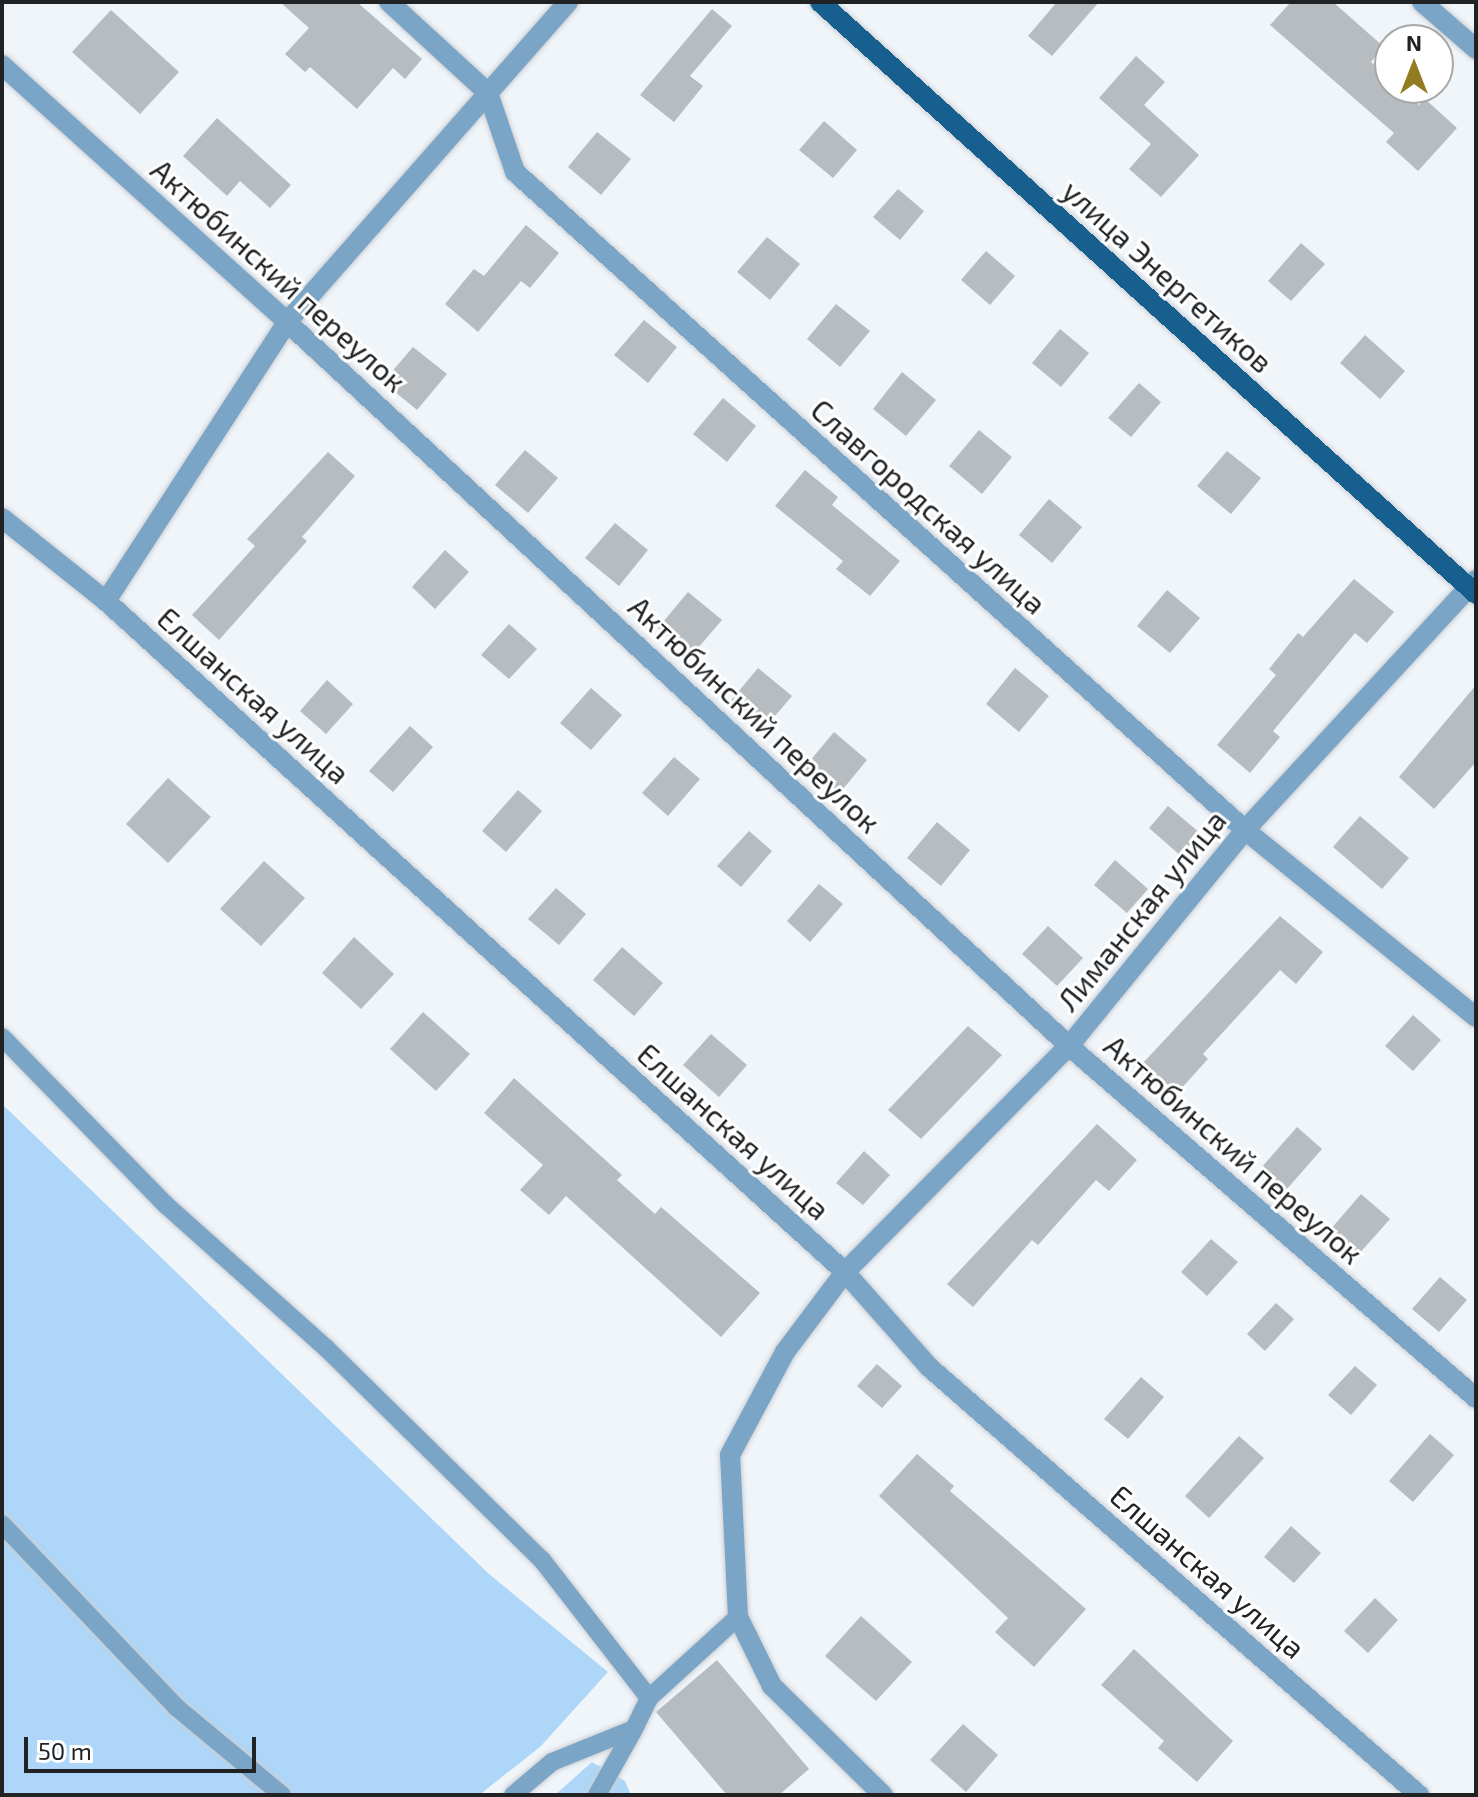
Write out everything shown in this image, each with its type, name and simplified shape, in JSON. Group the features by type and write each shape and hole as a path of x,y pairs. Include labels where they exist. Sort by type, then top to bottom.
{"main road":[{"name":"улица Энергетиков","path":"820,2 1473,587"}],"street":[{"name":"Славгородская улица","path":"389,2 488,93 515,172 1245,830 1476,1017"},
{"path":"106,601 287,322 568,2"},
{"path":"1422,2 1476,49"},
{"name":"Актюбинский переулок","path":"2,65 287,322 1069,1046 1476,1398"},
{"name":"Елшанская улица","path":"2,518 106,601 845,1272 929,1367 1419,1795"},
{"name":"Лиманская улица","path":"738,1617 730,1455 785,1352 845,1272 1069,1046 1245,830 1473,587"},
{"path":"738,1617 772,1686 883,1795"}],"lane":[{"path":"2,1037 166,1205 326,1348 542,1560 649,1698"},
{"path":"2,1524 176,1707 282,1795"},
{"path":"597,1795 649,1698 738,1617"},
{"path":"513,1795 552,1762 634,1729"}],"shaded area":[{"path":"2,1104 489,1574 608,1672 540,1747 479,1795 2,1795"},
{"path":"592,1762 625,1781 631,1795 555,1795"}],"building":[{"path":"280,2 357,2 422,59 405,79 393,68 357,109 310,67 305,72 285,54 309,28"},
{"path":"1057,2 1099,2 1052,56 1028,36"},
{"path":"1291,2 1333,2 1374,38 1374,59 1371,62 1374,65 1374,104 1431,104 1457,128 1418,171 1386,142 1394,133 1270,25"},
{"path":"712,9 732,26 690,76 703,86 674,122 640,95"},
{"path":"111,10 179,72 140,114 72,52"},
{"path":"1136,56 1165,82 1144,105 1199,155 1161,197 1129,169 1151,144 1099,98"},
{"path":"217,118 291,185 270,208 240,181 227,196 183,156"},
{"path":"824,121 857,150 833,178 799,150"},
{"path":"597,132 631,159 601,195 568,167"},
{"path":"898,189 924,211 900,240 873,217"},
{"path":"526,225 559,253 530,288 521,281 478,332 445,304 474,269 484,276"},
{"path":"767,237 800,264 770,300 737,272"},
{"path":"1301,243 1325,264 1291,301 1268,281"},
{"path":"986,251 1015,276 990,305 961,280"},
{"path":"836,304 870,331 840,367 807,339"},
{"path":"644,320 677,347 648,383 614,355"},
{"path":"1060,329 1089,353 1061,387 1032,363"},
{"path":"1365,335 1405,371 1380,399 1340,363"},
{"path":"413,347 447,374 417,410 383,382"},
{"path":"902,372 936,400 906,436 873,409"},
{"path":"1139,383 1161,402 1131,437 1108,418"},
{"path":"723,398 756,426 727,462 693,434"},
{"path":"979,430 1012,457 982,494 949,466"},
{"path":"525,450 558,478 528,513 495,485"},
{"path":"1227,451 1261,478 1231,514 1197,486"},
{"path":"328,452 355,476 302,537 307,541 219,640 192,615 255,546 247,539"},
{"path":"805,470 838,497 832,505 900,561 870,596 836,569 843,561 775,506"},
{"path":"1049,499 1082,527 1052,563 1019,535"},
{"path":"615,523 648,550 619,586 585,558"},
{"path":"445,550 469,572 435,609 412,587"},
{"path":"1354,579 1394,612 1367,643 1355,633 1273,731 1280,737 1250,773 1217,745 1276,675 1269,669 1298,633 1303,637"},
{"path":"1167,590 1200,618 1170,653 1137,626"},
{"path":"688,592 722,620 692,655 658,628"},
{"path":"509,624 537,649 509,679 481,655"},
{"path":"758,668 792,696 762,731 728,704"},
{"path":"1015,668 1049,696 1019,732 986,704"},
{"path":"327,680 353,704 326,734 300,711"},
{"path":"1476,685 1476,762 1434,809 1399,777"},
{"path":"591,688 622,715 591,750 560,723"},
{"path":"410,726 433,747 393,792 369,771"},
{"path":"834,732 867,760 838,795 804,768"},
{"path":"674,757 700,779 668,816 642,793"},
{"path":"168,778 211,817 168,863 126,824"},
{"path":"518,790 542,811 506,852 482,831"},
{"path":"1168,806 1200,833 1181,856 1149,828"},
{"path":"1360,816 1409,858 1382,889 1333,847"},
{"path":"937,822 970,850 941,886 907,858"},
{"path":"749,831 772,851 741,887 717,866"},
{"path":"1115,860 1148,889 1127,913 1094,885"},
{"path":"264,861 305,898 261,946 220,909"},
{"path":"819,884 843,904 810,942 787,921"},
{"path":"556,888 586,914 559,945 528,919"},
{"path":"1280,916 1323,952 1296,984 1280,970 1203,1054 1208,1059 1177,1093 1143,1063"},
{"path":"1048,926 1083,958 1057,986 1022,954"},
{"path":"354,937 394,974 361,1009 322,973"},
{"path":"622,947 663,983 634,1016 593,980"},
{"path":"423,1012 470,1054 436,1091 390,1049"},
{"path":"1413,1015 1441,1040 1413,1071 1385,1046"},
{"path":"968,1026 1002,1055 921,1139 888,1110"},
{"path":"711,1034 747,1065 719,1097 683,1065"},
{"path":"514,1078 622,1175 617,1180 655,1214 661,1207 760,1293 721,1337 566,1196 549,1215 520,1190 543,1165 484,1113"},
{"path":"1097,1124 1137,1160 1109,1191 1096,1180 1038,1245 1032,1240 973,1307 947,1284"},
{"path":"1297,1127 1322,1149 1286,1190 1260,1169"},
{"path":"864,1151 890,1175 863,1205 836,1183"},
{"path":"1361,1194 1390,1219 1358,1255 1330,1230"},
{"path":"1211,1239 1238,1262 1207,1296 1181,1272"},
{"path":"1440,1277 1467,1300 1439,1332 1412,1309"},
{"path":"1276,1303 1294,1319 1265,1351 1247,1334"},
{"path":"877,1364 902,1386 882,1408 857,1386"},
{"path":"1355,1366 1377,1385 1351,1415 1328,1395"},
{"path":"1141,1377 1164,1397 1128,1439 1104,1419"},
{"path":"1430,1434 1454,1455 1413,1502 1389,1481"},
{"path":"1239,1436 1264,1458 1209,1518 1185,1496"},
{"path":"917,1454 954,1486 950,1491 1086,1609 1034,1667 995,1632 1008,1618 879,1496"},
{"path":"1291,1526 1321,1553 1294,1583 1264,1557"},
{"path":"1375,1598 1398,1620 1368,1653 1344,1631"},
{"path":"861,1616 912,1662 876,1701 825,1656"},
{"path":"1134,1649 1233,1741 1197,1782 1158,1748 1164,1741 1101,1685"},
{"path":"717,1660 809,1769 779,1795 727,1795 656,1712"},
{"path":"963,1724 998,1755 966,1792 930,1760"}]}
